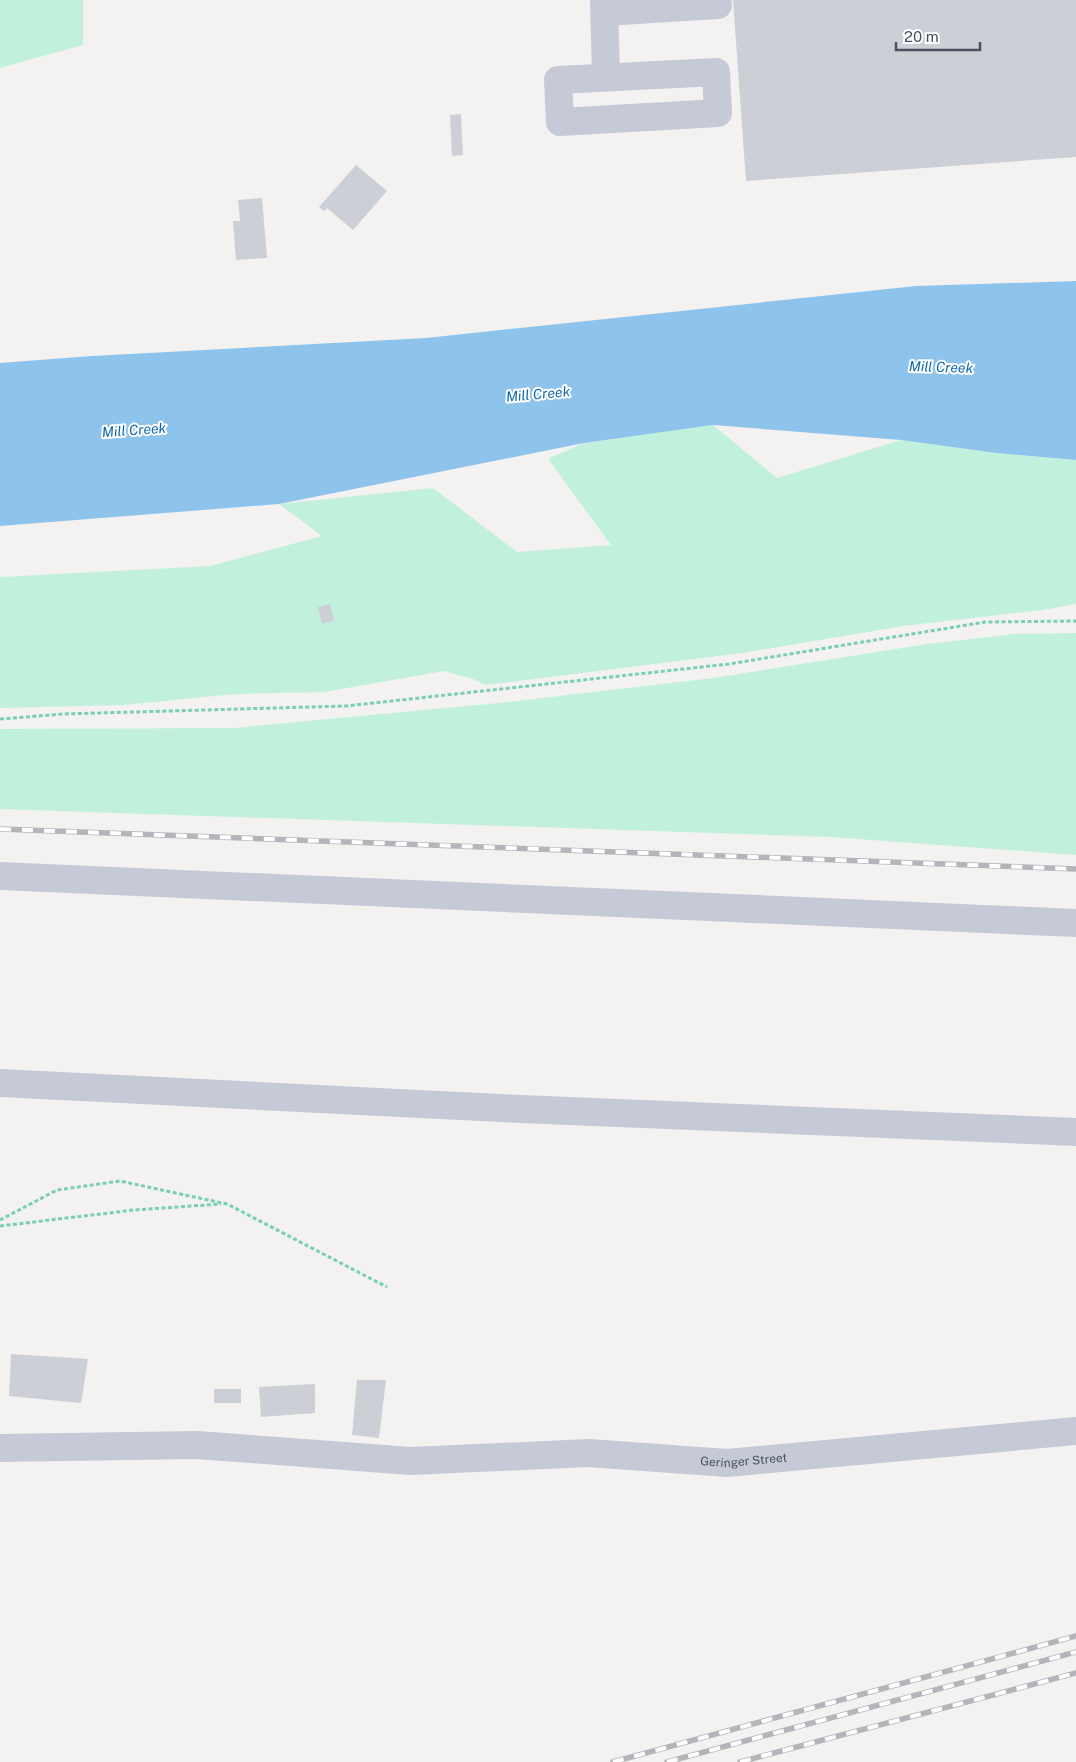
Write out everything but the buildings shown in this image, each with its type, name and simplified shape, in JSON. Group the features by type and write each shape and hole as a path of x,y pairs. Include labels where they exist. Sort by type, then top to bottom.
{"lane":[{"path":"606,77 604,6 718,5"},
{"path":"716,72 718,113 560,122 558,80 606,77 716,72"},
{"path":"0,876 1076,923"},
{"path":"0,1084 521,1110 1076,1132"},
{"name":"Geringer Street","path":"0,1448 197,1445 411,1461 589,1452 728,1463 1076,1431"}],"path":[{"path":"0,719 73,714 346,706 729,664 985,622 1076,621"},
{"path":"0,1220 57,1190 120,1181 227,1204 387,1287"},
{"path":"0,1226 134,1210 227,1204"}],"green space":[{"path":"0,0 83,0 83,45 0,68"},
{"path":"713,425 777,478 901,440 996,453 1076,460 1076,604 1043,610 903,626 742,653 486,685 473,679 444,671 324,692 235,694 124,705 0,708 0,577 210,566 322,536 279,504 433,488 517,552 611,545 548,459 584,443"},
{"path":"1076,633 1076,855 831,837 0,809 0,729 234,728 499,703 713,678 927,644 1015,634"}],"water":[{"name":"Mill Creek","path":"1076,281 1076,460 996,453 901,440 713,425 584,443 279,504 0,526 0,363 92,356 426,338 916,286"}],"railway":[{"path":"0,829 1076,869"},
{"path":"613,1762 1076,1636"},
{"path":"667,1762 1076,1652"},
{"path":"740,1762 1076,1673"}]}
